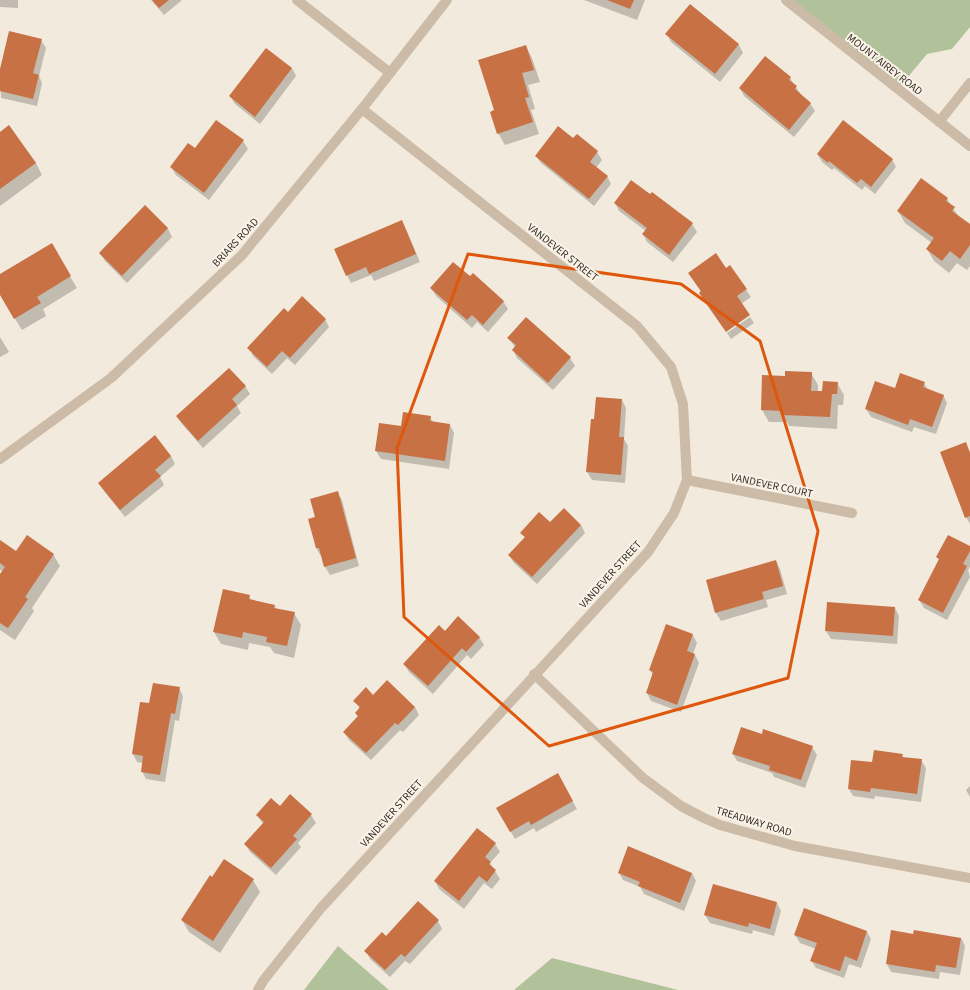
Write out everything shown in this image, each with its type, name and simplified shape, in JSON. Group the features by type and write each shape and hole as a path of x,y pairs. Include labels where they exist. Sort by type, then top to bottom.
{"street":[{"path":"297,0 390,73"},
{"name":"BRIARS ROAD","path":"0,459 111,378 242,255 362,109 447,0"},
{"name":"MOUNT AIREY ROAD","path":"786,0 970,146"},
{"path":"939,122 970,83"},
{"name":"VANDEVER STREET","path":"258,990 262,982 320,908 648,552 674,513 687,480 683,404 671,368 637,326 362,109"},
{"name":"VANDEVER COURT","path":"687,480 852,513"},
{"name":"TREADWAY ROAD","path":"534,674 643,778 681,806 714,823 795,846 970,878"}],"highlighted area":[{"path":"468,254 681,284 760,341 818,531 788,678 549,746 404,617 397,448"}],"green space":[{"path":"786,0 970,0 970,27 952,49 927,54 898,89"},
{"path":"338,946 389,990 304,990"},
{"path":"552,958 678,990 514,990"}],"building":[{"path":"152,0 169,0 159,8"},
{"path":"607,0 634,0 630,9"},
{"path":"690,4 739,44 715,74 665,34"},
{"path":"9,31 42,39 33,73 39,75 33,99 0,91 0,69"},
{"path":"526,45 534,70 522,73 529,97 525,98 533,122 497,134 490,112 494,110 478,60"},
{"path":"266,48 292,68 255,117 229,96"},
{"path":"765,56 791,77 789,80 797,86 795,89 811,103 789,130 739,88"},
{"path":"216,120 244,140 204,193 170,167 188,143 195,148"},
{"path":"843,120 893,159 871,187 861,179 857,183 829,161 828,163 817,154"},
{"path":"9,125 36,163 0,189 0,132"},
{"path":"558,126 573,138 577,134 598,151 590,162 608,176 589,199 535,156"},
{"path":"921,178 948,198 946,201 955,207 952,211 970,224 970,245 960,259 950,251 942,261 926,249 934,238 897,211"},
{"path":"631,180 650,194 652,192 693,223 669,255 642,234 647,228 614,203"},
{"path":"145,205 168,228 122,276 99,253"},
{"path":"402,220 416,254 369,274 366,267 346,276 334,249"},
{"path":"52,243 71,276 37,297 41,303 14,319 0,295 0,274"},
{"path":"716,253 726,268 730,265 747,289 737,296 750,315 726,332 699,293 701,291 688,273"},
{"path":"453,262 470,276 473,273 504,301 483,325 472,315 467,320 430,288"},
{"path":"302,296 326,319 290,358 282,351 267,367 247,348 284,308 288,312"},
{"path":"526,317 571,357 548,383 512,350 516,345 507,338"},
{"path":"229,368 246,386 232,399 237,405 198,441 176,416"},
{"path":"785,371 812,372 811,391 822,391 823,381 838,382 837,394 832,394 830,417 782,415 782,411 761,410 762,375 785,376"},
{"path":"900,373 925,382 923,387 944,395 932,427 910,419 908,425 865,409 875,381 895,388"},
{"path":"596,397 622,399 619,437 624,437 621,475 586,472 591,419 594,419"},
{"path":"403,412 431,416 430,421 450,424 445,461 375,451 379,423 401,426"},
{"path":"155,435 171,456 155,470 161,476 120,510 98,483"},
{"path":"966,442 970,453 970,516 965,518 940,452"},
{"path":"338,491 356,558 324,567 319,548 316,548 308,519 315,517 310,499"},
{"path":"564,508 581,525 532,577 508,555 525,537 520,533 539,512 550,522"},
{"path":"27,535 54,554 25,597 28,599 8,628 0,623 0,574 5,567 0,563 0,540 16,551"},
{"path":"948,535 970,546 970,551 963,564 967,566 943,613 918,600 939,559 936,557"},
{"path":"776,560 783,586 762,592 764,599 715,613 706,580"},
{"path":"223,589 250,595 249,599 275,605 274,608 295,612 287,646 266,642 267,637 243,632 242,638 213,632"},
{"path":"827,602 895,607 893,636 825,631"},
{"path":"458,616 480,637 466,652 462,648 428,686 403,664 439,625 445,631"},
{"path":"666,624 693,634 687,651 695,654 677,705 646,693 653,672 649,670"},
{"path":"387,680 415,707 398,725 395,723 366,753 343,732 358,716 355,713 360,707 353,701 366,687 373,695"},
{"path":"153,683 180,687 175,714 171,713 160,775 141,772 143,756 132,754 140,702 149,703"},
{"path":"741,727 762,734 763,729 813,746 801,780 769,770 770,766 732,754"},
{"path":"874,750 903,754 902,757 922,759 917,794 871,788 870,792 848,789 851,760 872,762"},
{"path":"558,773 573,801 531,825 529,821 510,832 496,808"},
{"path":"290,794 312,814 293,836 297,839 271,868 244,844 264,822 256,815 271,798 280,806"},
{"path":"477,828 496,843 485,857 491,862 489,864 496,870 487,882 479,876 459,901 434,881"},
{"path":"628,846 692,873 680,903 638,886 640,882 618,873"},
{"path":"224,859 254,879 213,941 181,920 210,875 212,877"},
{"path":"713,884 777,902 770,929 749,923 748,927 704,915"},
{"path":"418,901 439,920 405,957 401,954 385,970 364,951 382,932 386,936"},
{"path":"804,908 867,931 857,961 845,956 840,971 810,961 817,943 794,935"},
{"path":"891,930 913,934 914,930 961,938 956,968 936,965 935,972 886,964"}]}
